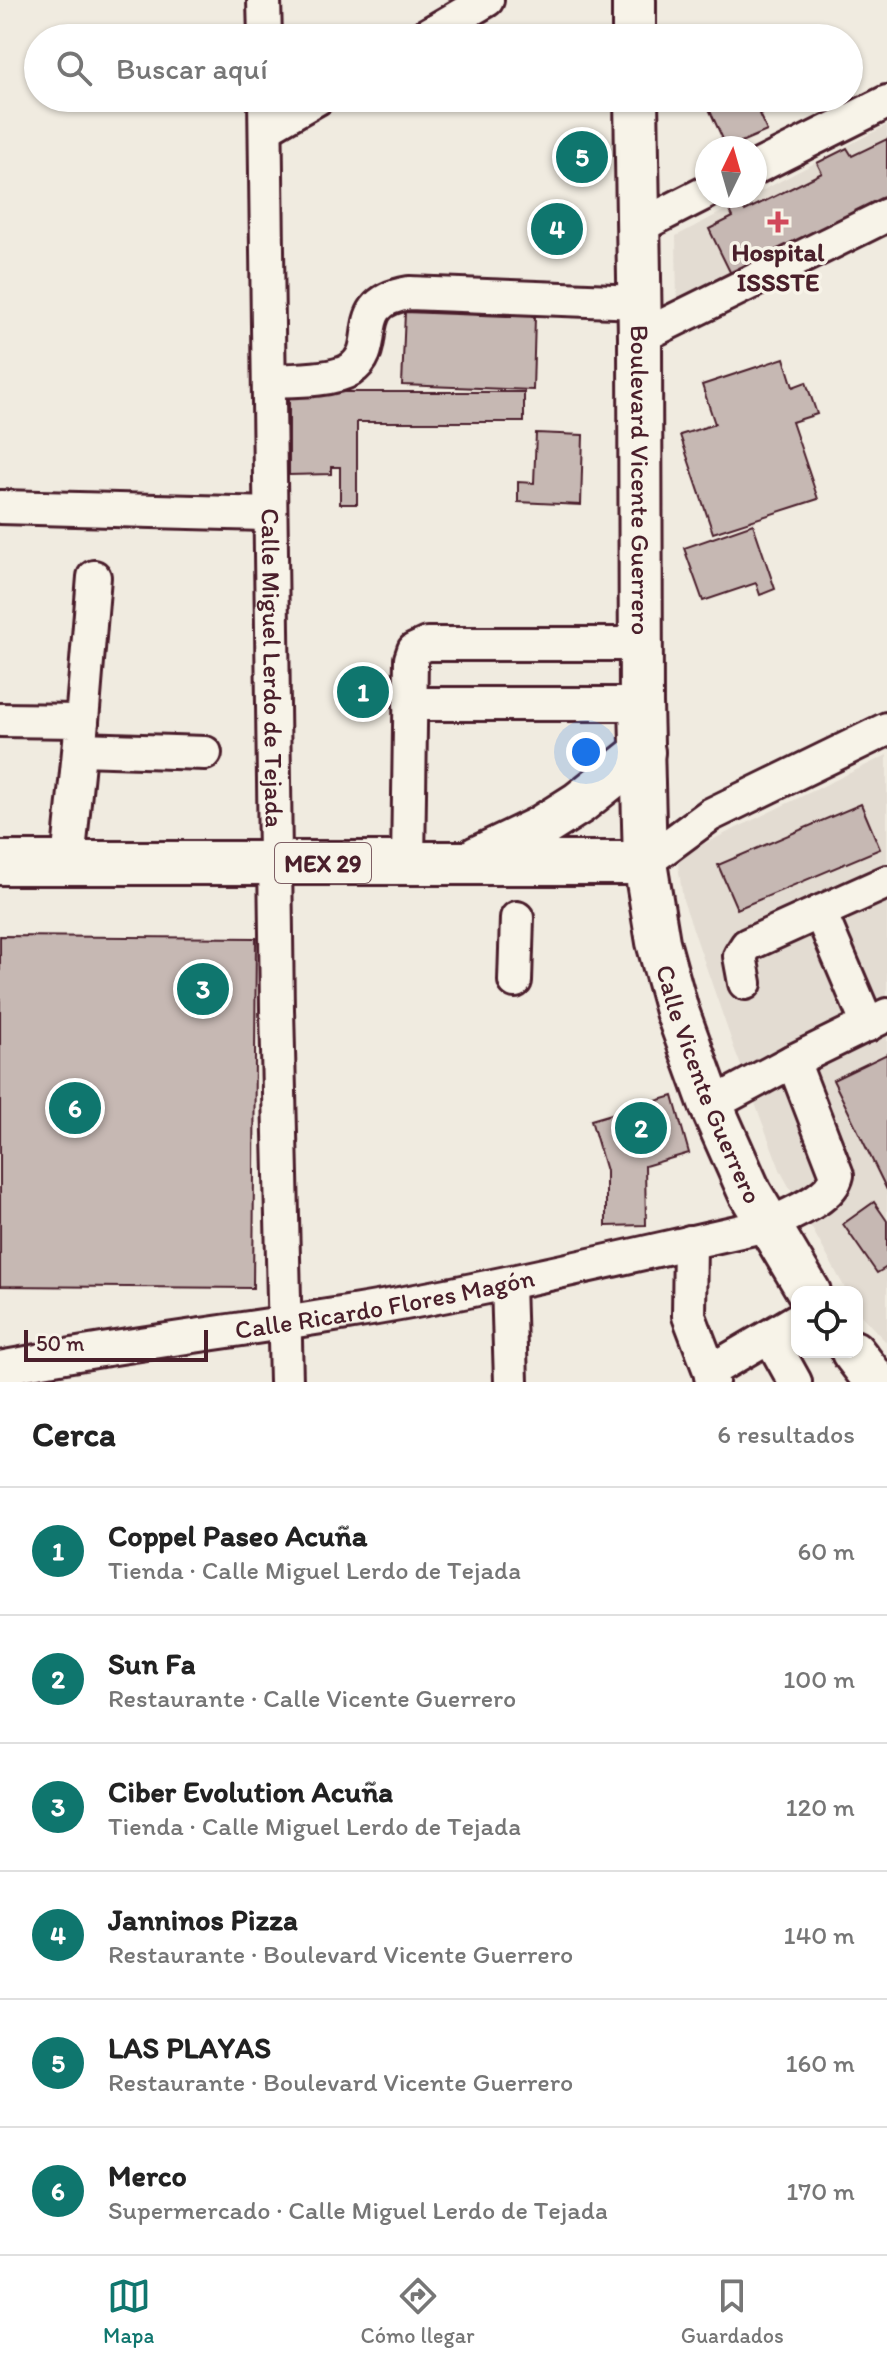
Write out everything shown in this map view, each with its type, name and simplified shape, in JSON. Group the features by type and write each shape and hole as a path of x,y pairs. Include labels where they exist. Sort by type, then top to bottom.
{"main road":[{"path":"634,0 634,24"},
{"name":"Boulevard Vicente Guerrero","path":"636,112 645,863"},
{"path":"466,863 538,829 579,803 643,752"},
{"name":"MEX 29","path":"0,863 645,863"},
{"name":"Calle Vicente Guerrero","path":"645,863 658,942 711,1105 744,1181 805,1286"},
{"path":"858,1358 876,1382"}],"street":[{"path":"264,0 265,24"},
{"path":"446,24 487,0"},
{"path":"767,162 887,102"},
{"name":"Calle Miguel Lerdo de Tejada","path":"265,113 274,863 286,1382"},
{"path":"638,227 695,198"},
{"path":"269,381 336,376 349,371 362,356 374,309 393,296 409,293 640,320 887,215"},
{"path":"0,507 270,514"},
{"path":"68,863 94,577"},
{"path":"408,863 411,659 414,650 427,644 641,644"},
{"path":"410,704 641,704"},
{"path":"0,720 205,753"},
{"path":"645,863 710,815 884,738"},
{"path":"745,983 740,956 747,945 886,884"},
{"path":"711,1105 877,1020 820,912"},
{"path":"515,981 517,918"},
{"name":"Calle Ricardo Flores Magón","path":"0,1368 81,1367 284,1322 508,1283 768,1225 832,1188 837,1175 793,1061"},
{"path":"690,1242 689,1316 711,1377 784,1329 795,1382"},
{"path":"508,1283 511,1382"}],"shaded area":[{"name":"Hospital ISSSTE","path":"887,125 887,206 677,310 676,236 729,208 767,208 767,188"},
{"path":"887,755 887,1343 863,1317 863,1286 844,1286 781,1172 683,900 677,857"}],"building":[{"path":"710,112 764,112 759,114 767,131 755,136 721,136"},
{"path":"887,139 887,197 731,274 709,229 733,217 729,209 744,208 745,211 767,208 767,200 822,173 817,163 847,148 852,156"},
{"path":"405,312 535,317 533,390 402,385"},
{"path":"784,358 793,387 806,382 817,414 792,422 818,499 713,533 680,435 715,424 702,385"},
{"path":"289,392 524,392 524,422 357,422 357,504 340,504 340,467 331,467 331,474 289,475"},
{"path":"536,433 583,435 581,505 518,502 518,482 534,483"},
{"path":"753,524 775,589 760,595 756,583 703,601 684,548"},
{"path":"861,804 880,849 737,909 718,865"},
{"path":"0,936 256,938 253,1288 0,1286"},
{"path":"887,1054 887,1190 833,1080"},
{"path":"673,1096 689,1153 645,1166 646,1225 606,1226 606,1171 591,1120"},
{"path":"874,1202 887,1221 887,1267 877,1273 843,1224"}],"place":[{"name":"LAS PLAYAS","path":"582,157"},
{"name":"Hospital ISSSTE","path":"778,222"},
{"name":"Janninos Pizza","path":"557,229"},
{"name":"Coppel Paseo Acuña","path":"363,692"},
{"name":"Ciber Evolution Acuña","path":"203,989"},
{"name":"Merco","path":"75,1108"},
{"name":"Sun Fa","path":"641,1128"}]}
